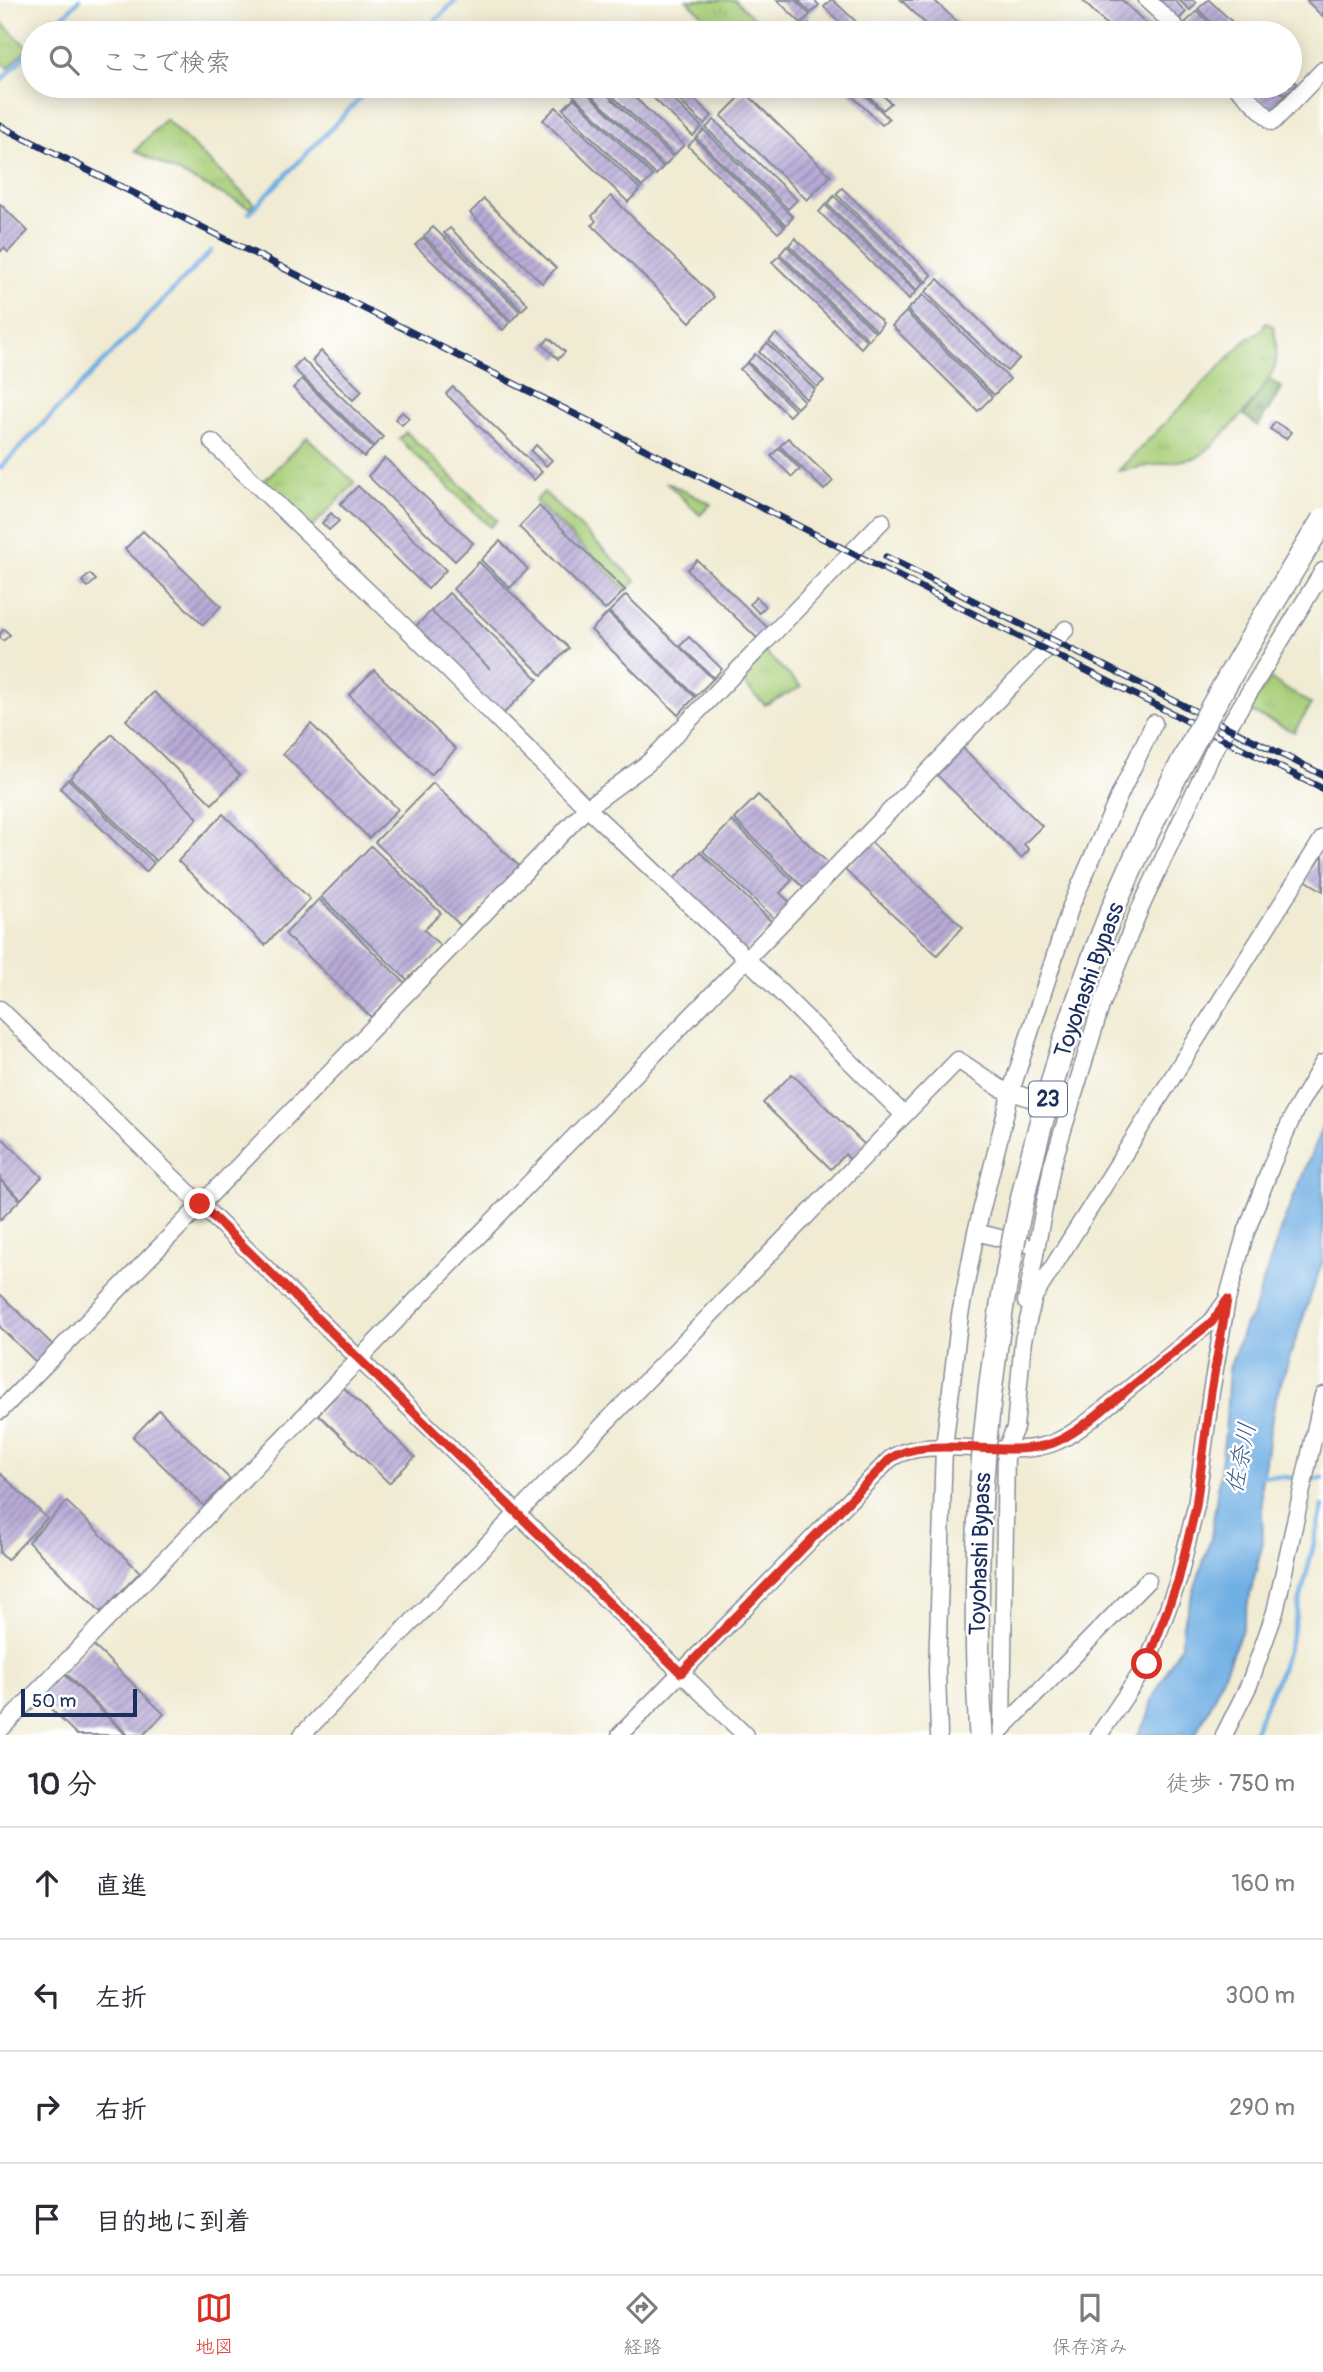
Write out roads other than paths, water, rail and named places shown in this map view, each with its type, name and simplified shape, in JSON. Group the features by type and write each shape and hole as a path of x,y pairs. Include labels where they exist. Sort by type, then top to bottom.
{"highway":[{"name":"Toyohashi Bypass","path":"992,1733 977,1670 982,1466 995,1348 1011,1251 1051,1086 1089,971 1136,859 1221,693 1323,520"},
{"name":"Toyohashi Bypass","path":"992,1733 986,1670 986,1569 992,1466 1004,1348 1021,1253 1060,1090 1099,975 1144,865 1177,794 1229,698 1323,537"}],"street":[{"path":"1147,0 1169,21"},
{"path":"1302,92 1323,70"},
{"path":"1248,98 1273,122 1296,98"},
{"path":"212,442 587,808 747,959 904,1115"},
{"path":"0,1411 587,808 648,763 882,521"},
{"path":"992,1733 1006,1450 1015,1428 1027,1293 1052,1166 1101,1006 1179,821 1213,751 1323,571"},
{"path":"0,1730 1066,629"},
{"path":"939,1735 937,1671 944,1447 960,1315 976,1232 1011,1090 1072,906 1154,723"},
{"path":"1023,1340 1034,1297 1041,1283 1323,838"},
{"path":"0,1009 745,1735"},
{"path":"302,1735 958,1060 1000,1088 1068,1111"},
{"path":"1099,1735 1147,1664 1178,1581 1196,1506 1211,1392 1227,1300 1245,1235 1295,1111 1323,1063"},
{"path":"976,1232 1035,1247"},
{"path":"620,1735 890,1459 904,1450 944,1447 1006,1450 1054,1443 1080,1428 1212,1322 1227,1300"},
{"path":"1224,1735 1249,1685 1275,1612 1323,1395"},
{"path":"992,1733 1148,1580"}],"water":[{"name":"佐奈川","path":"1323,1125 1323,1260 1275,1400 1261,1485 1263,1542 1241,1632 1210,1707 1195,1735 1137,1735 1148,1717 1152,1699 1181,1645 1183,1624 1211,1538 1225,1434 1229,1369 1245,1324 1252,1316 1281,1228"}],"waterway":[{"path":"59,21 79,0"},
{"path":"435,21 456,0"},
{"path":"0,82 21,60"},
{"path":"249,213 360,98"},
{"path":"0,468 211,251"},
{"name":"佐奈川","path":"1258,1475 1323,1478"},
{"path":"1252,1735 1289,1646 1323,1506"}],"railway":[{"path":"0,126 1323,789"},
{"path":"886,557 1323,775"}]}
